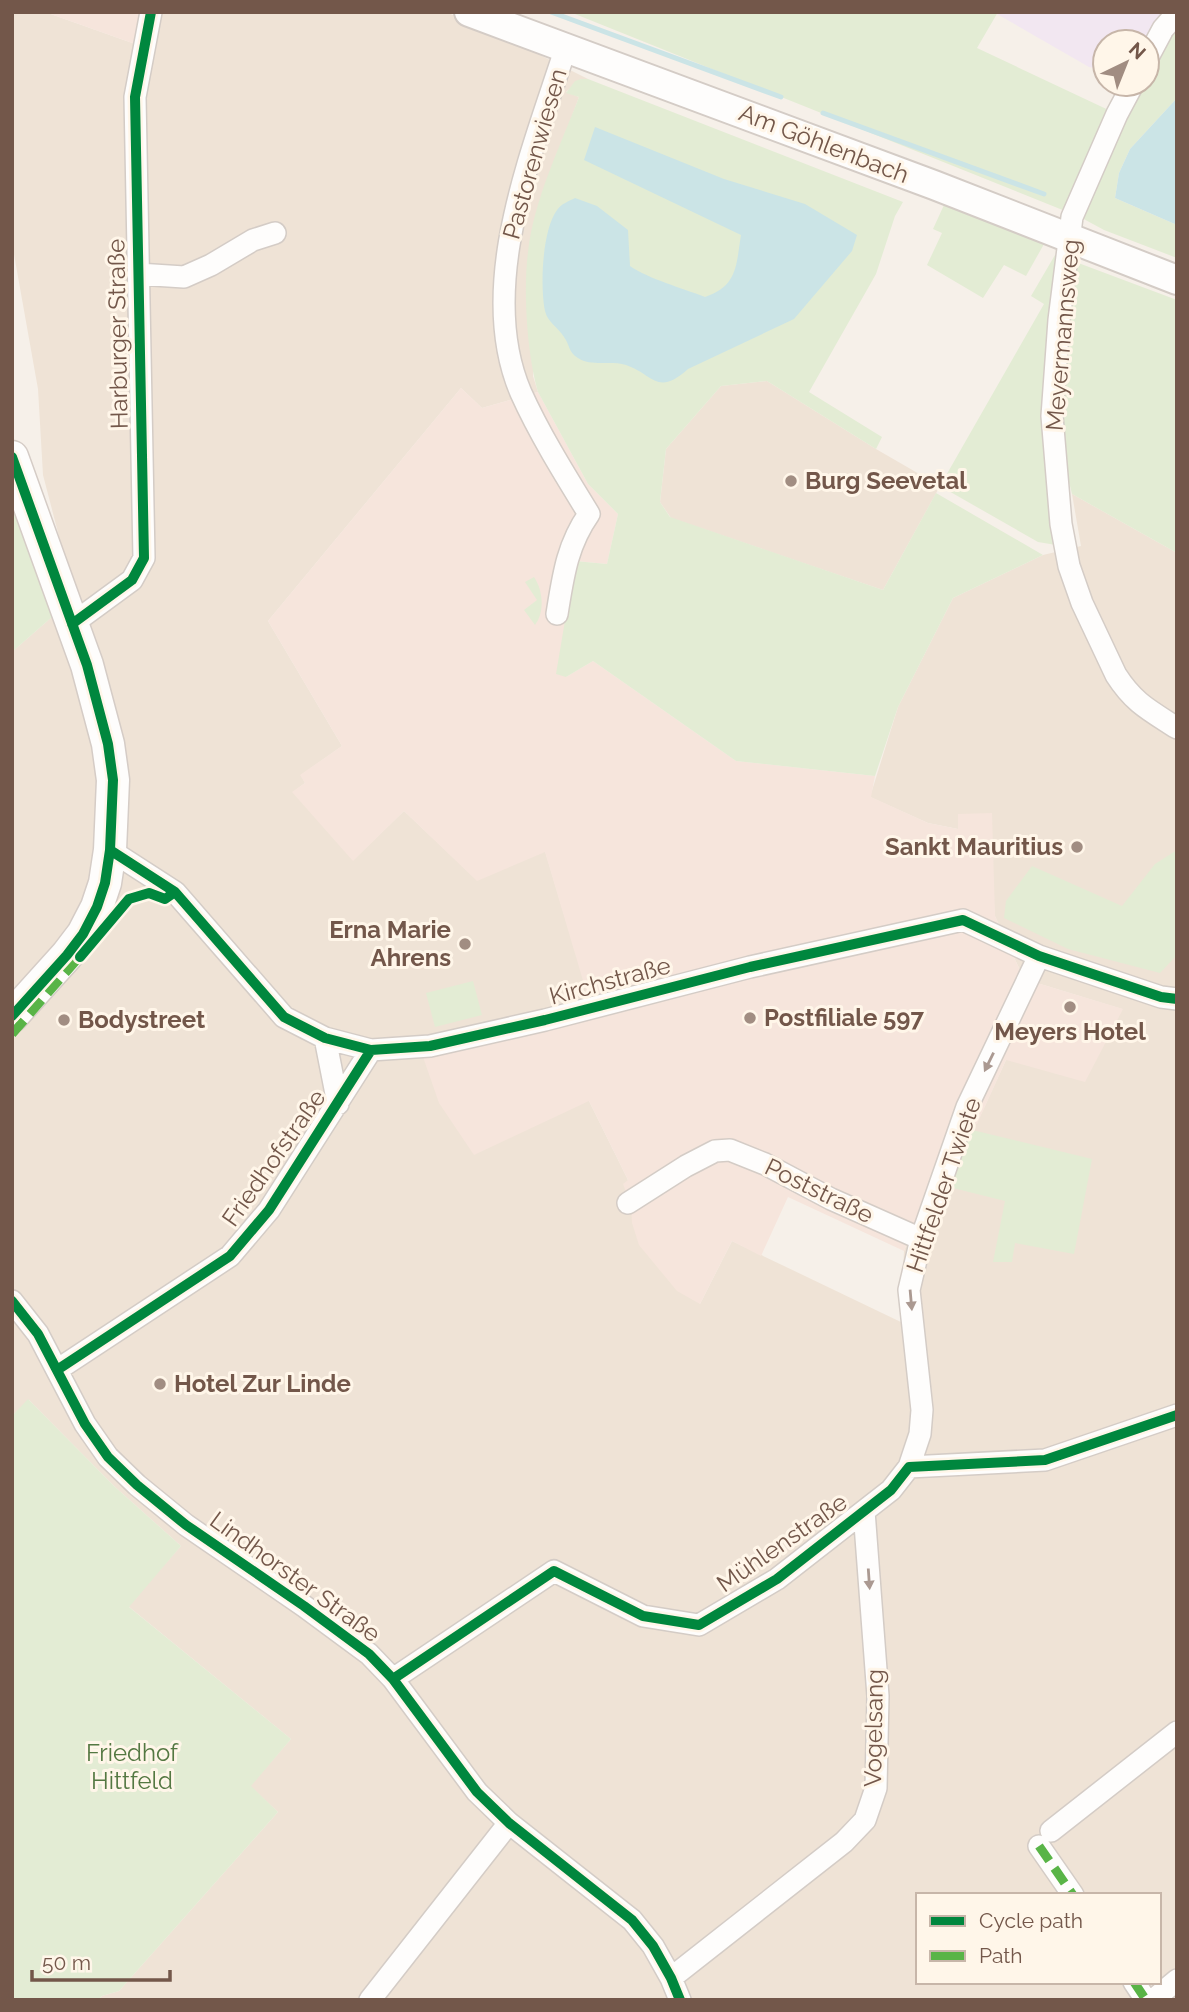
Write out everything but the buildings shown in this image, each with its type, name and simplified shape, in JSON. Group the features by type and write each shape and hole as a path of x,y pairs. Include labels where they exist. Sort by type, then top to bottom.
{"main road":[{"path":"12,457 89,676 110,755 113,780 110,850 105,883 97,907 68,955 12,1016"}],"street":[{"name":"Harburger Straße","path":"72,624 132,580 144,558 135,97 142,48 151,12"},
{"name":"Am Göhlenbach","path":"469,12 934,185 1177,280"},
{"path":"1161,33 1177,13"},
{"name":"Pastorenwiesen","path":"557,614 564,566 577,530 589,514 562,470 521,392 507,342 505,303 514,209 566,47"},
{"name":"Meyermannsweg","path":"1126,98 1072,217 1059,320 1052,416 1064,545 1075,585 1116,675 1135,702 1177,728"},
{"name":"Harburger Straße","path":"138,274 184,276 211,265 253,240 275,233"},
{"name":"Kirchstraße","path":"110,850 175,892 284,1017 325,1038 371,1050 430,1046 545,1020 764,964 963,920 1040,956 1161,997 1177,999"},
{"name":"Hittfelder Twiete","path":"909,1467 921,1425 922,1410 909,1290 921,1239 967,1107 1040,956"},
{"name":"Friedhofstraße","path":"325,1038 338,1104"},
{"name":"Friedhofstraße","path":"57,1370 230,1256 268,1210 371,1050"},
{"name":"Poststraße","path":"628,1203 686,1166 715,1151 730,1150 749,1156 831,1199 921,1239"},
{"name":"Lindhorster Straße","path":"12,1301 38,1334 85,1424 108,1457 186,1525 341,1631 369,1654 393,1679 477,1792 509,1823 632,1920 653,1946 680,2000"},
{"path":"909,1467 1045,1460 1177,1415"},
{"name":"Mühlenstraße","path":"393,1679 554,1571 643,1616 699,1625 777,1579 891,1490 909,1467"},
{"name":"Vogelsang","path":"671,1978 844,1842 865,1820 876,1788 878,1696 864,1511"},
{"path":"1072,1893 1045,1839 1177,1732"},
{"path":"370,2000 509,1823"},
{"path":"1153,2000 1177,1980"},
{"path":"1135,1984 1146,2000"}],"shaded area":[{"path":"13,12 45,12 135,44 142,12 445,12 527,44 542,56 588,79 581,79 566,92 579,97 539,205 533,376 538,392 482,408 461,388 268,621 342,746 301,775 305,783 293,792 353,860 404,811 477,880 545,851 593,1011 589,1101 628,1180 700,1304 732,1241 905,1324 902,1289 904,1251 956,1119 977,1123 1006,1060 1122,1009 1024,979 995,916 993,893 958,829 928,823 870,797 898,707 953,598 1043,555 1081,546 1072,494 1177,553 1177,2000 98,2000 102,1996 119,1991 278,1812 250,1786 291,1739 128,1606 181,1546 114,1486 29,1400 12,1416 12,652 52,617 85,636 43,475 38,389 12,243"},
{"path":"45,12 142,12 135,44"},
{"path":"1177,12 1161,28 1091,28 1091,67 997,14"},
{"path":"767,381 940,486 883,590 671,518 660,502 666,449 721,386"},
{"path":"461,388 482,408 538,392 588,484 618,514 607,564 576,561 566,677 593,661 736,761 875,776 871,797 928,823 958,829 958,814 992,813 995,916 1024,979 1123,1009 1085,1082 1006,1060 977,1124 956,1119 904,1251 788,1197 761,1256 732,1241 700,1304 677,1291 639,1245 632,1223 631,1205 623,1184 628,1180 589,1101 474,1155 439,1103 422,1054 592,1011 545,852 477,881 404,811 353,861 292,792 305,783 300,775 342,746 268,621"}],"green space":[{"path":"570,12 998,12 977,48 1117,114 1126,98 1161,98 1161,38 1177,13 1177,98 1130,149 1119,173 1115,198 1177,225 1177,258 1104,230 1080,217"},
{"path":"588,79 903,202 895,216 876,274 809,392 882,437 876,449 767,381 721,386 666,449 660,502 670,517 883,590 936,493 1043,555 953,598 898,707 875,776 736,761 593,661 566,677 556,674 575,561 607,564 618,514 588,484 538,392 527,322 526,285 531,232 549,173 579,97 566,93 575,81"},
{"path":"944,205 1044,244 1026,276 1004,265 983,298 927,265 942,233 933,229"},
{"path":"1055,255 1063,259 1056,545 1038,542 940,486 1044,304 1031,296"},
{"path":"1073,261 1177,300 1177,553 1072,494 1064,462 1059,418"},
{"path":"12,497 52,617 12,652"},
{"path":"534,577 542,601 535,625 524,610 537,600 525,582"},
{"path":"1177,850 1177,955 1160,973 1068,949 1004,918 1006,901 1032,866 1122,906 1155,864"},
{"path":"473,981 482,1015 435,1027 426,993"},
{"path":"968,1129 1092,1159 1074,1254 1015,1243 1012,1262 993,1262 1005,1201 949,1187"},
{"name":"Friedhof Hittfeld","path":"28,1399 114,1486 181,1546 129,1607 291,1739 251,1786 278,1812 119,1991 102,1996 98,2000 12,2000 12,1416"}],"water":[{"path":"1177,98 1177,225 1115,198 1119,173 1130,149"},
{"path":"595,127 724,179 805,204 857,235 852,251 794,319 688,369 669,381 656,381 626,365 583,361 572,353 545,311 545,245 552,219 561,206 575,198 597,206 628,230 630,266 705,297 724,287 730,280 736,265 741,235 584,160"}],"waterway":[{"path":"551,12 781,97"},
{"path":"823,113 1044,194"}],"marked path":[{"path":"12,1034 82,954"},
{"path":"1039,1846 1072,1893"},
{"path":"1135,1984 1146,2000"}],"cycle path":[{"path":"72,624 132,580 144,558 135,97 151,12"},
{"path":"12,457 87,665 108,744 113,780 110,850 105,883 97,907 83,934 67,955 12,1016"},
{"path":"110,850 175,892 284,1017 325,1038 371,1050 430,1046 545,1020 750,967 963,920 1039,956 1161,997 1177,999"},
{"path":"80,957 129,899 149,893 165,899 175,892"},
{"path":"57,1370 230,1256 269,1210 371,1050"},
{"path":"12,1301 38,1334 85,1424 108,1457 186,1525 369,1654 393,1679 477,1792 509,1823 632,1920 653,1946 680,2000"},
{"path":"393,1679 554,1571 643,1616 699,1625 777,1579 891,1490 909,1467 1045,1460 1177,1415"}],"place":[{"name":"Burg Seevetal","path":"791,481"},
{"name":"Sankt Mauritius","path":"1077,847"},
{"name":"Erna Marie Ahrens","path":"465,944"},
{"name":"Meyers Hotel","path":"1070,1007"},
{"name":"Postfiliale 597","path":"750,1018"},
{"name":"Bodystreet","path":"64,1020"},
{"name":"Hotel Zur Linde","path":"160,1384"}]}
